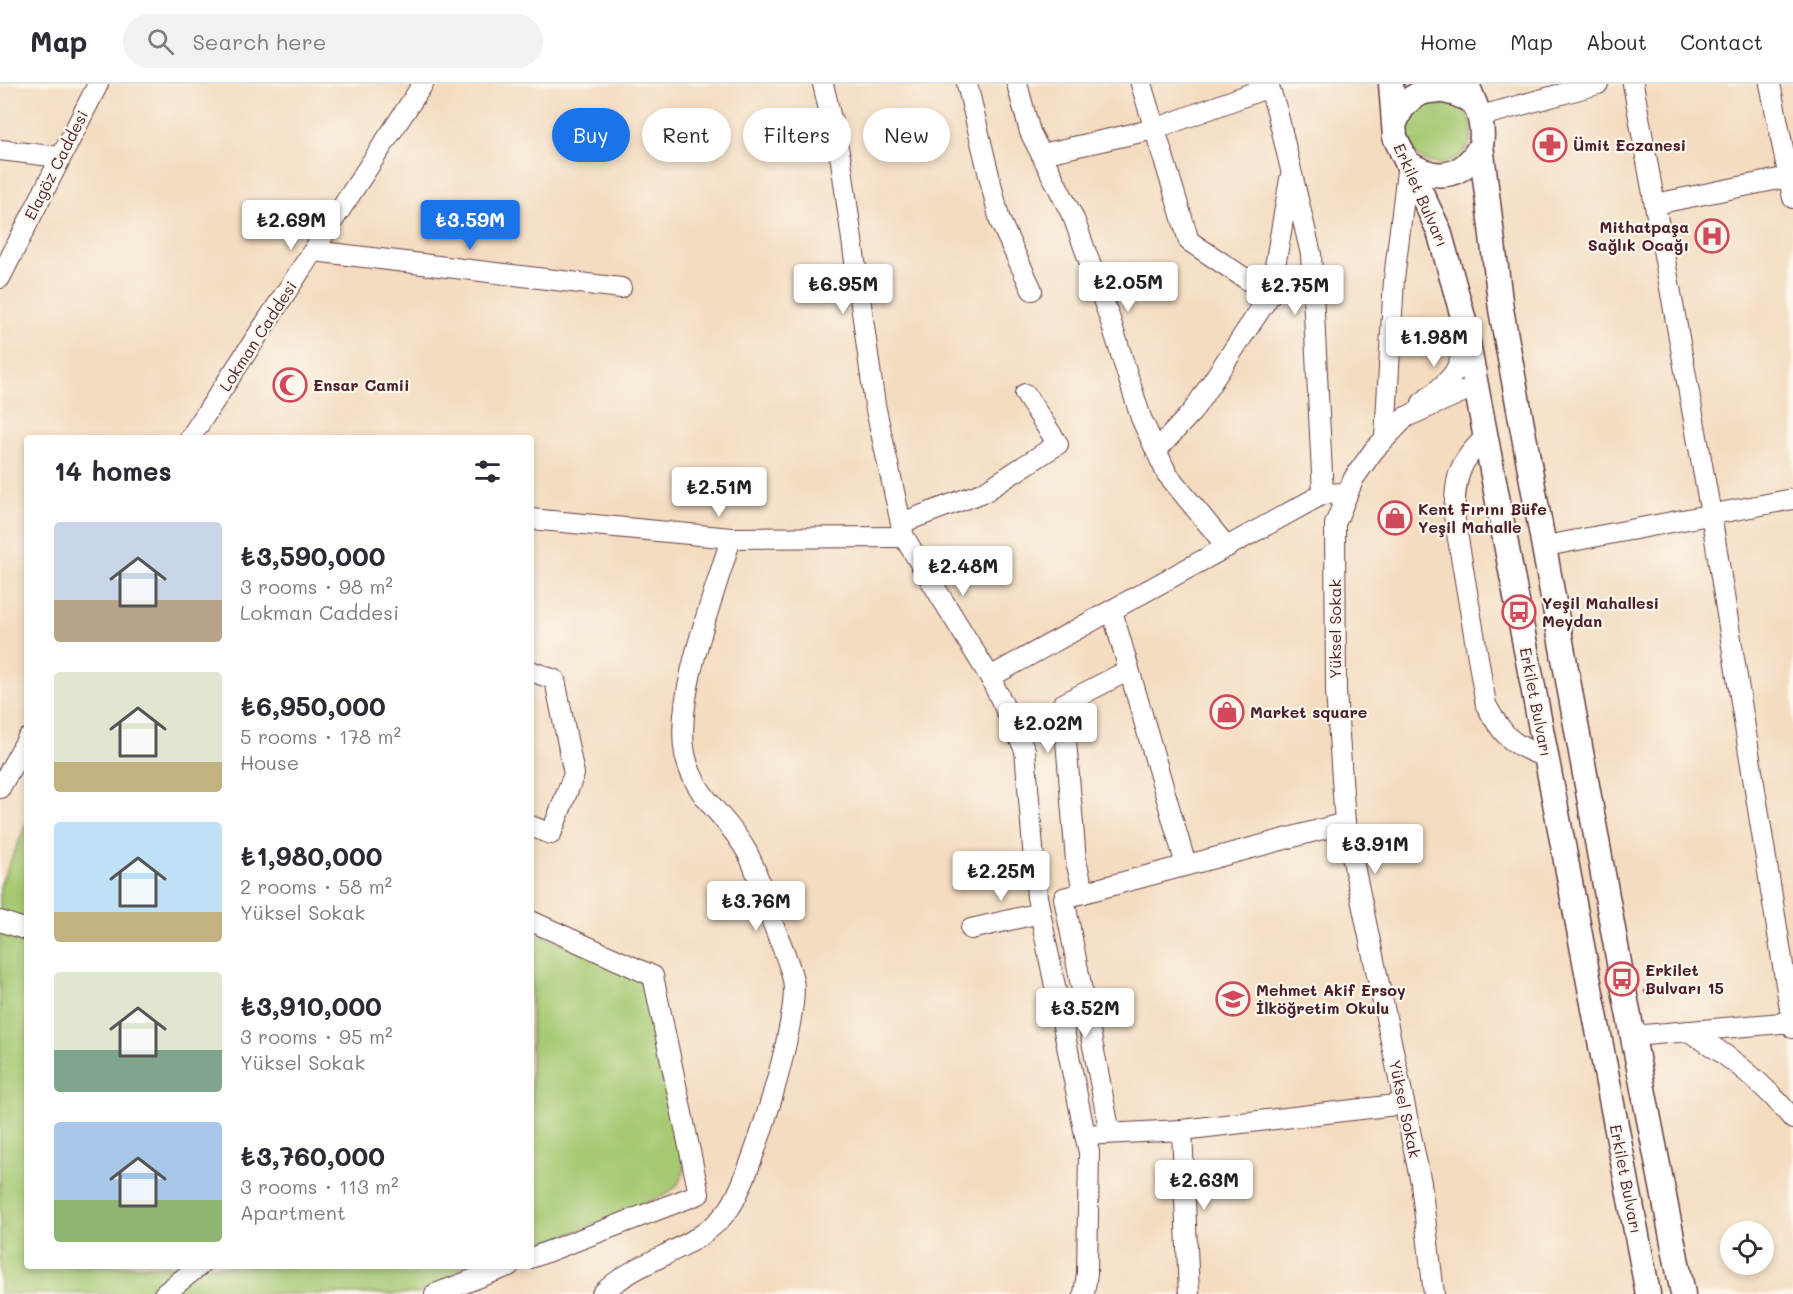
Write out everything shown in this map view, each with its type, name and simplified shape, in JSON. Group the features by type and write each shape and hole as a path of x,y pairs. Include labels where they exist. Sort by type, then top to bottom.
{"main road":[{"name":"Erkilet Bulvarı","path":"1391,84 1397,144 1439,231 1463,317 1648,1294"},
{"path":"1395,123 1400,110 1409,98 1421,90 1435,87 1450,88 1474,101"},
{"name":"Erkilet Bulvarı","path":"1474,101 1484,130 1481,145 1501,309 1546,546 1633,1036 1683,1294"},
{"path":"1408,163 1420,171 1435,175 1450,174 1463,168 1474,158 1481,145"}],"street":[{"name":"Elagöz Caddesi","path":"0,278 98,84"},
{"name":"Lokman Caddesi","path":"192,435 423,84"},
{"path":"823,84 841,161 875,405 903,530 990,677 1024,750 1040,913 1089,1152 1087,1273 1084,1294"},
{"path":"967,84 1000,221 1032,290"},
{"path":"1017,84 1030,132 1074,219 1110,318 1141,418 1167,474 1227,548"},
{"path":"1141,84 1189,241 1270,295"},
{"path":"1474,101 1598,84"},
{"path":"1633,84 1711,514 1792,1025 1633,1036"},
{"path":"1770,84 1788,151 1793,198"},
{"path":"1041,154 1155,129 1269,85 1311,254 1323,494"},
{"path":"0,150 60,157"},
{"path":"1385,438 1394,279 1408,163"},
{"path":"1156,451 1192,412 1270,295 1291,170"},
{"path":"1655,204 1789,177"},
{"path":"314,251 621,288"},
{"path":"1406,417 1451,378 1460,365 1463,350 1463,317"},
{"name":"Yüksel Sokak","path":"1434,1294 1421,1183 1345,823 1336,691 1335,524 1346,493 1363,465 1406,417 1476,386"},
{"path":"534,519 731,538 903,530 984,492 1058,444 1025,394"},
{"path":"1486,437 1466,455 1455,483 1454,515 1485,705 1499,729 1520,748 1546,757"},
{"path":"990,677 1323,494 1346,493"},
{"path":"1546,546 1793,499"},
{"path":"602,1294 639,1266 706,1233 729,1209 745,1180 761,1133 786,1041 794,982 748,855 728,824 698,791 688,767 684,745 682,722 687,690 731,538"},
{"path":"1112,611 1186,865"},
{"path":"1084,892 1076,861 1063,704 1129,670"},
{"path":"534,672 555,680 574,774 551,834 534,827"},
{"path":"3,773 24,744"},
{"path":"1110,1133 1064,898 1345,823"},
{"path":"971,929 1040,913"},
{"path":"0,921 24,929"},
{"path":"534,922 653,975 699,1194 534,1257"},
{"path":"1688,1031 1740,1065 1775,1098 1793,1119"},
{"path":"1085,1135 1182,1130 1404,1104"},
{"path":"1182,1130 1189,1294"},
{"path":"164,1294 195,1269"},
{"path":"435,1294 479,1270"}],"green space":[{"path":"1439,98 1451,101 1462,108 1469,119 1472,131 1469,143 1462,154 1451,161 1439,164 1427,161 1416,154 1409,143 1406,131 1409,119 1416,108 1427,101"},
{"path":"24,829 24,1269 485,1269 418,1294 0,1294 0,886"},
{"path":"534,931 636,976 647,991 685,1170 677,1186 665,1195 534,1249"}],"place":[{"name":"Ümit Eczanesi","path":"1550,145"},
{"name":"Mithatpaşa Sağlık Ocağı","path":"1712,236"},
{"name":"Ensar Camii","path":"290,385"},
{"name":"Kent Fırını Büfe Yeşil Mahalle","path":"1395,518"},
{"name":"Yeşil Mahallesi Meydan","path":"1519,612"},
{"name":"Market square","path":"1227,712"},
{"name":"Erkilet Bulvarı 15","path":"1622,979"},
{"name":"Mehmet Akif Ersoy İlköğretim Okulu","path":"1233,999"}]}
